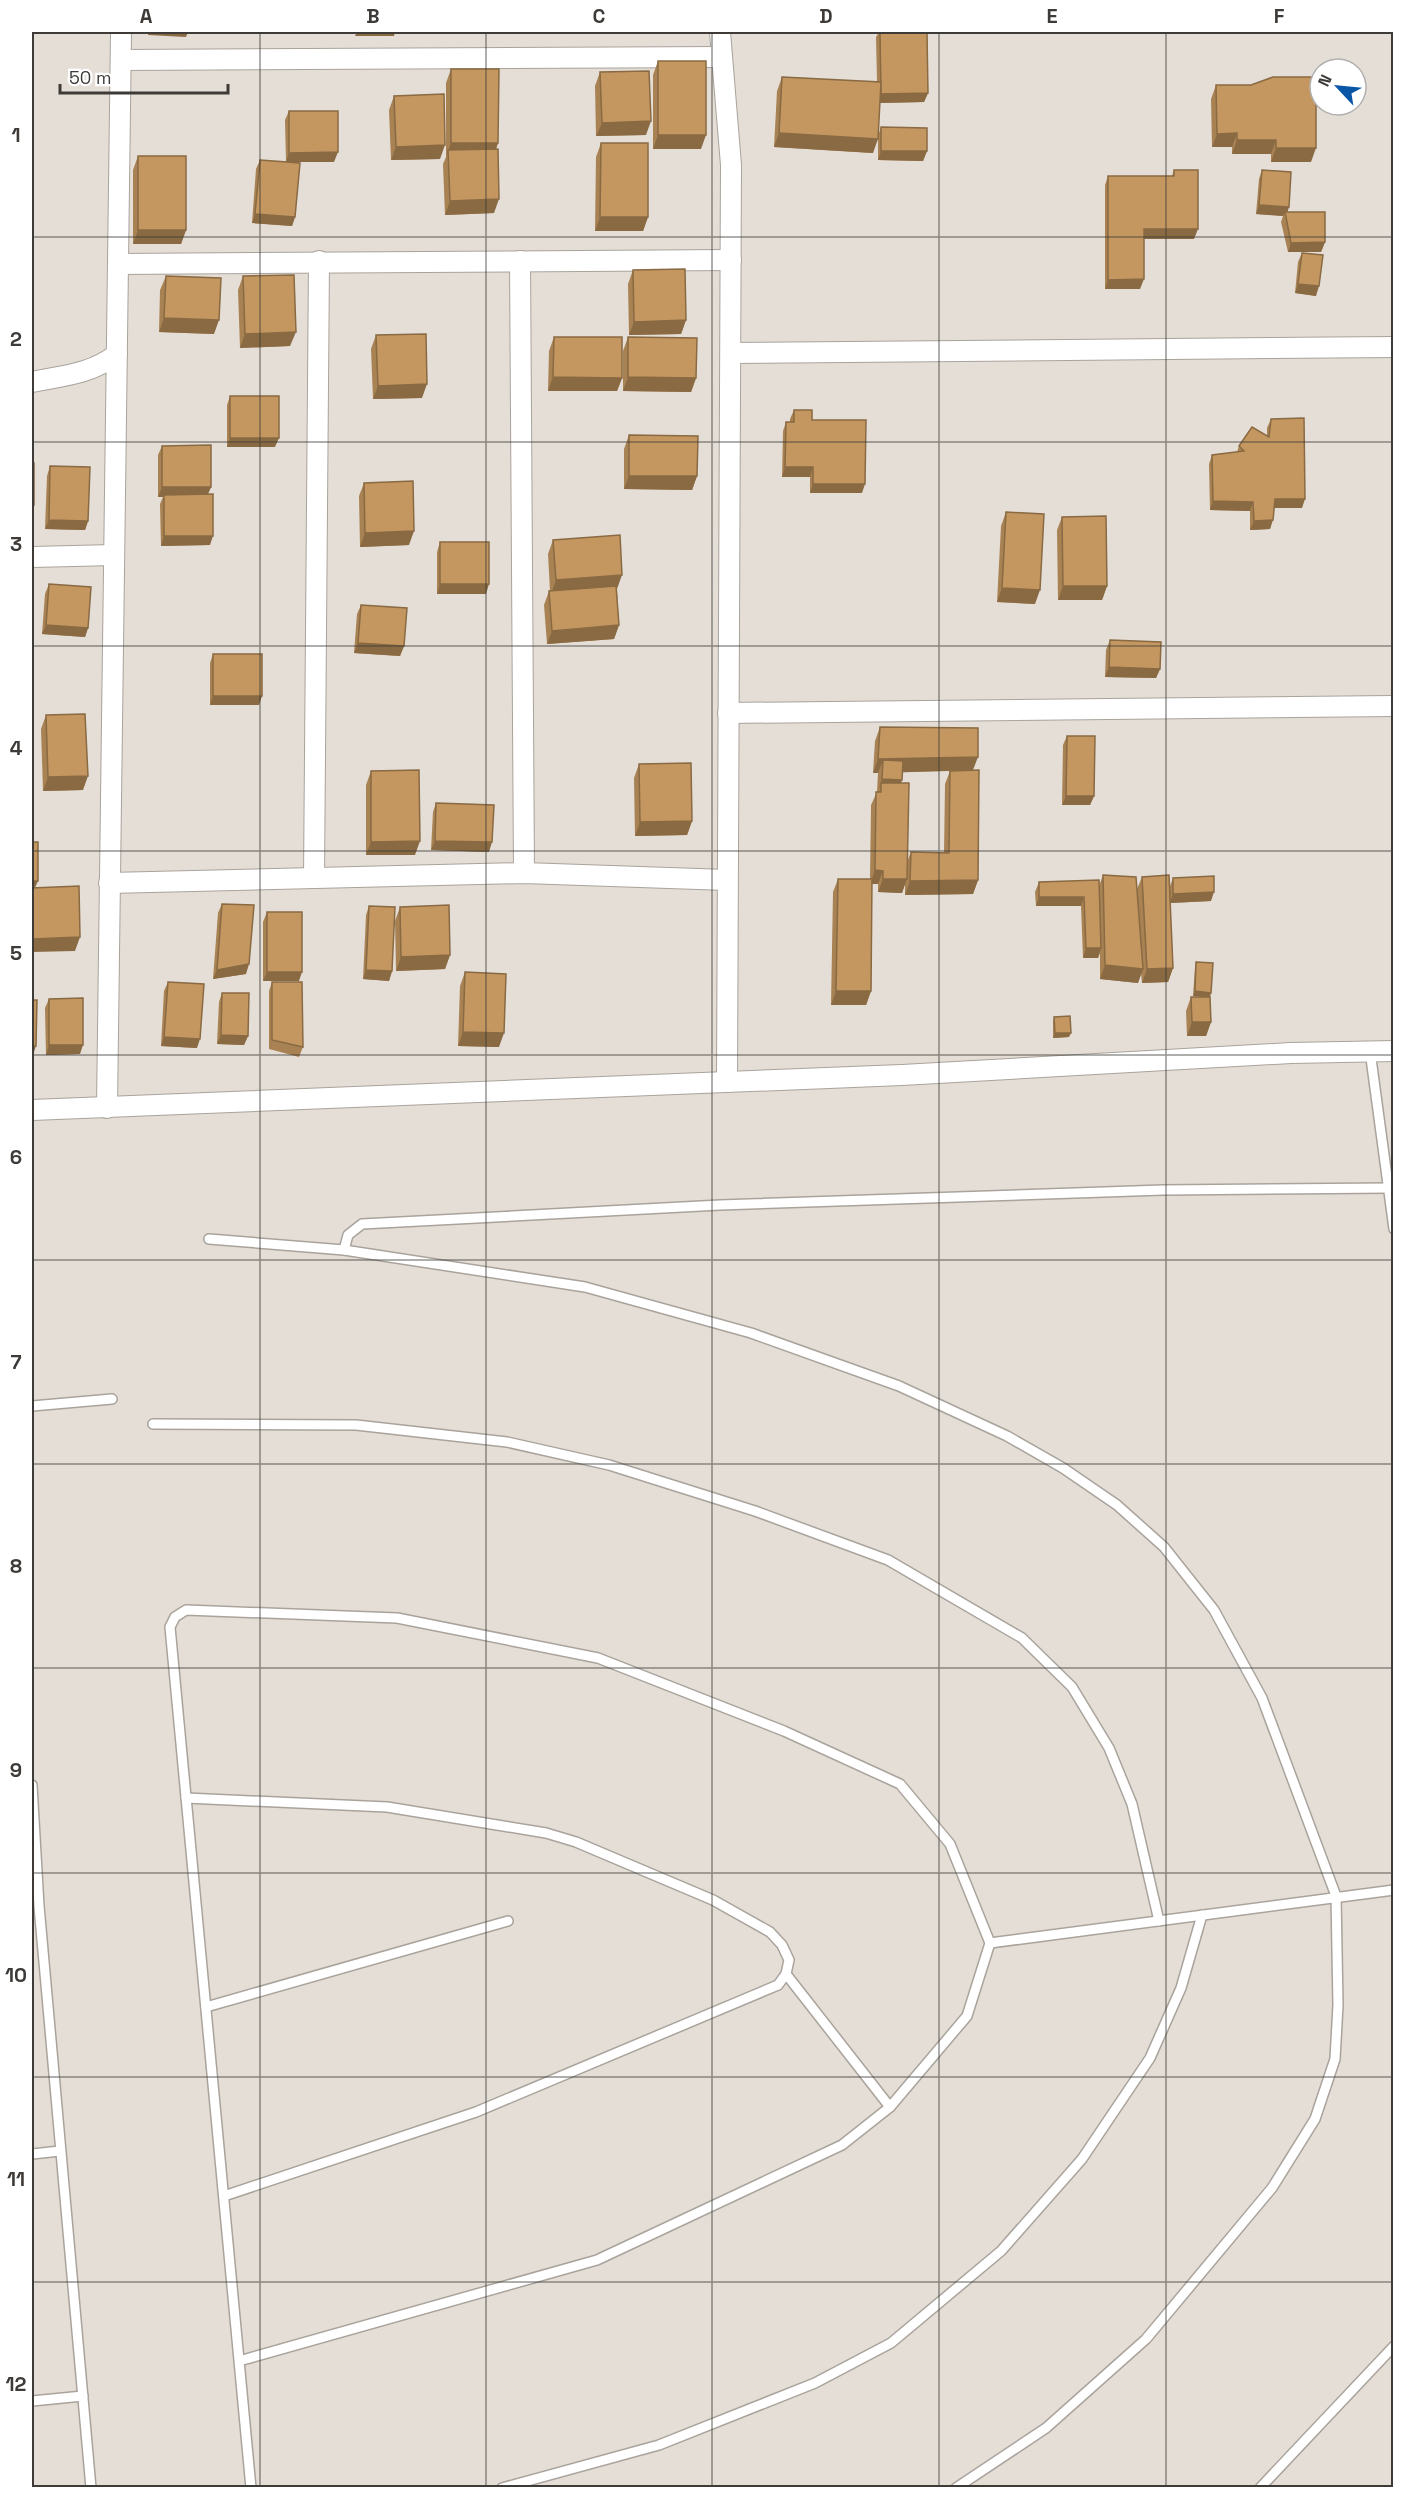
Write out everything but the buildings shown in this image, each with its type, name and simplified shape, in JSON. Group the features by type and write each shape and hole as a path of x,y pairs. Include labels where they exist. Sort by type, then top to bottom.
{"street":[{"path":"107,1108 121,32"},
{"path":"720,32 731,165 728,1083"},
{"path":"121,60 722,57"},
{"path":"118,264 731,260"},
{"path":"314,878 319,261"},
{"path":"520,261 524,873"},
{"path":"731,353 1394,347"},
{"path":"32,382 91,370 105,364 117,354"},
{"path":"32,557 114,555"},
{"path":"728,713 1394,706"},
{"path":"110,883 524,873 727,880"},
{"path":"32,1110 728,1083 1394,1051"}],"lane":[{"path":"1370,1051 1394,1229"},
{"path":"344,1250 348,1235 362,1224 732,1204 1164,1190 1390,1188"},
{"path":"209,1239 344,1250 585,1287 751,1334 899,1386 1007,1436 1063,1468 1117,1505 1164,1547 1214,1610 1262,1698 1336,1896 1338,2005 1335,2059 1315,2119 1272,2188 1146,2339 1046,2428 956,2487"},
{"path":"32,1406 112,1399"},
{"path":"153,1424 356,1425 507,1442 609,1465 755,1511 888,1560 1022,1638 1072,1687 1109,1748 1132,1804 1159,1921"},
{"path":"239,2361 597,2260 842,2145 890,2107 967,2016 990,1943 950,1844 900,1784 784,1731 598,1658 397,1618 186,1610 175,1617 170,1627 224,2196 239,2361 251,2487"},
{"path":"32,1785 35,1906 91,2487"},
{"path":"186,1798 387,1807 546,1833 576,1842 714,1900 770,1932 782,1945 789,1960 786,1974 778,1985 476,2112 224,2196"},
{"path":"990,1943 1394,1890"},
{"path":"502,2487 659,2445 814,2383 891,2343 1001,2251 1082,2159 1150,2058 1181,1988 1202,1915"},
{"path":"206,2007 508,1921"},
{"path":"786,1974 890,2107"},
{"path":"32,2154 60,2151"},
{"path":"1260,2487 1394,2346"},
{"path":"32,2401 83,2396"}]}
